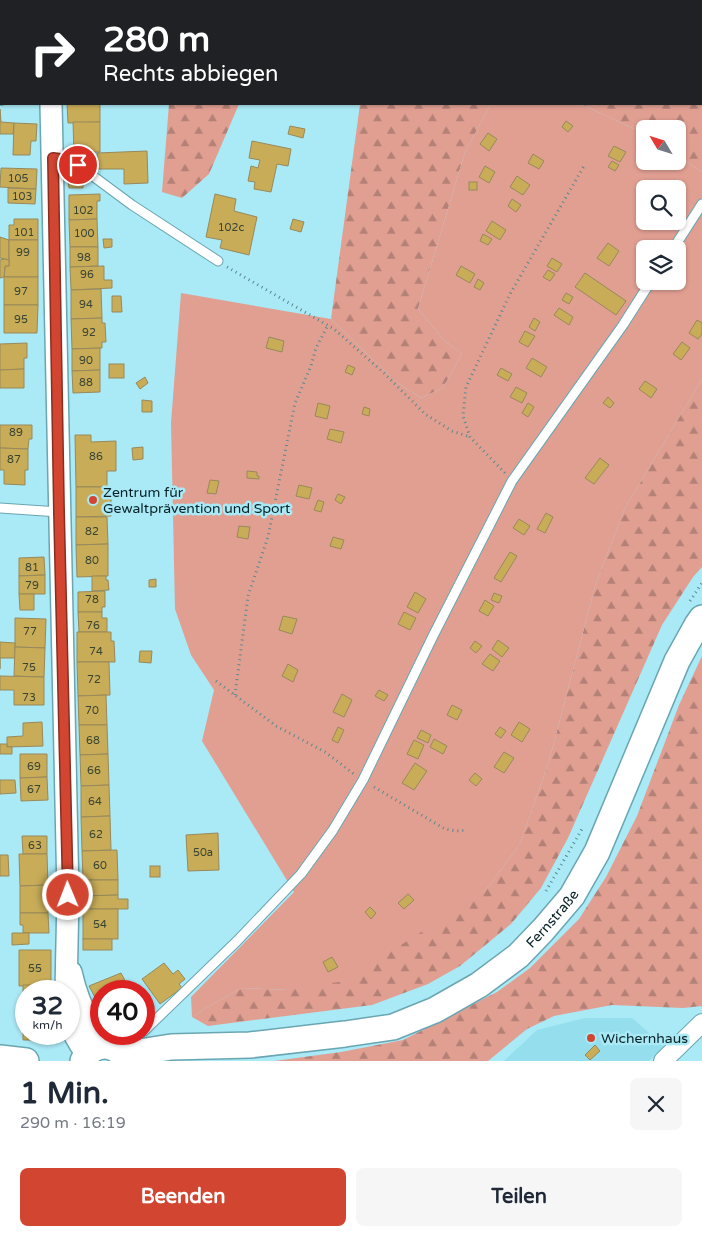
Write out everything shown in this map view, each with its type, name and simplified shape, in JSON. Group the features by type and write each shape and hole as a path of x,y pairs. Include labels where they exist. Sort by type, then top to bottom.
{"main road":[{"name":"Fernstraße","path":"107,1054 127,1054 171,1047 250,1045 393,1027 435,1010 479,985 518,956 544,930 572,896 597,852 677,661 696,624 694,613"},
{"name":"Fernstraße","path":"184,1061 250,1045"},
{"path":"0,1058 26,1061"}],"street":[{"path":"51,105 68,895 66,980"},
{"path":"67,952 74,986 82,1007 107,1054"},
{"path":"663,1061 702,1023"},
{"path":"80,1044 107,1054"}],"lane":[{"path":"53,158 68,160 78,165 132,205 218,262"},
{"path":"678,240 702,204"},
{"path":"155,1019 237,941 301,874 334,830 363,780 433,636 512,481 623,325 645,290"},
{"path":"0,508 59,512"},
{"path":"107,1054 122,1045"}],"path":[{"path":"512,481 470,437 463,416 466,387 510,294 584,166"},
{"path":"218,262 334,329 384,373 424,414 452,431 470,437"},
{"path":"235,695 248,596 268,537 295,403 311,366 316,348 328,325"},
{"path":"694,613 702,583"},
{"path":"216,681 276,726 325,752 363,780 445,829 467,830"},
{"path":"542,896 574,846 582,829"}],"shaded area":[{"name":"Wichernhaus","path":"585,1018 632,1018 664,1046 649,1061 504,1061 537,1030"}],"green space":[{"path":"169,105 239,105 209,174 182,198 162,192"},
{"path":"360,105 490,105 465,152 418,309 444,340 462,354 443,388 421,398 395,381 331,319"},
{"path":"490,105 583,105 636,130 636,170 686,170 686,161 702,172 702,379 625,508 596,583 549,761 520,844 485,891 345,981 288,990 242,988 192,1017 191,997 294,892 202,741 214,690 191,655 175,609 171,423 181,293 331,319 395,381 421,398 443,388 462,354 444,340 418,309 465,152"},
{"path":"583,105 702,105 702,172 686,161 686,120 636,120 636,130"},
{"path":"702,379 702,567 693,577 662,625 568,838 541,888 511,924 460,966 428,984 372,1005 208,1026 192,1017 242,988 288,990 485,891 520,844 549,761 596,583 625,508"},
{"path":"702,656 702,1006 683,1008 612,1005 554,1016 527,1029 488,1061 274,1061 341,1052 403,1040 497,992 530,968 579,919 606,877 637,816 679,705"}],"building":[{"path":"67,105 100,105 100,122 68,123"},
{"path":"0,109 1,122 14,123 13,134 0,134"},
{"path":"566,121 573,126 568,132 562,127"},
{"path":"73,122 100,122 100,152 74,153"},
{"path":"14,123 37,124 36,141 31,141 30,155 13,155"},
{"path":"290,126 305,129 303,138 288,134"},
{"path":"488,133 497,139 489,151 480,144"},
{"path":"252,141 291,149 288,166 277,164 271,192 254,189 255,182 248,181 251,166 258,168 260,160 249,158"},
{"path":"614,146 626,152 620,162 608,156"},
{"path":"147,151 148,183 124,184 124,169 98,169 97,153"},
{"path":"533,154 544,161 539,169 528,163"},
{"path":"612,161 619,165 615,171 608,167"},
{"path":"485,166 495,172 489,183 479,177"},
{"path":"1,168 37,169 36,189 0,187"},
{"path":"517,176 530,185 523,195 510,187"},
{"path":"68,180 83,180 83,188 69,188"},
{"path":"469,182 477,182 477,190 469,190"},
{"path":"8,188 36,189 35,204 8,203"},
{"path":"100,194 100,201 97,201 97,219 69,220 69,195"},
{"path":"215,194 236,199 234,211 257,217 249,255 220,248 222,240 206,237"},
{"path":"512,199 521,205 516,212 508,206"},
{"path":"14,219 38,219 38,240 9,240 9,225 14,225"},
{"path":"97,219 98,247 70,247 69,220"},
{"path":"293,219 304,222 301,232 290,229"},
{"path":"492,221 506,230 500,240 486,231"},
{"path":"483,234 492,239 488,245 480,241"},
{"path":"0,237 9,240 9,260 0,258"},
{"path":"103,239 112,239 112,247 104,248"},
{"path":"9,240 38,240 38,277 4,277 5,266 9,266"},
{"path":"608,243 619,251 609,266 597,258"},
{"path":"70,247 98,247 98,266 70,267"},
{"path":"552,258 562,264 557,272 547,266"},
{"path":"0,260 9,260 9,266 5,266 4,277 0,278"},
{"path":"104,266 104,280 112,280 112,288 71,290 70,267"},
{"path":"461,266 475,274 470,283 456,275"},
{"path":"548,270 555,274 550,281 543,277"},
{"path":"585,273 626,301 616,315 575,287"},
{"path":"4,277 38,277 38,305 4,305"},
{"path":"478,279 484,283 480,290 474,287"},
{"path":"101,289 102,318 71,319 71,290"},
{"path":"566,293 573,297 569,304 562,300"},
{"path":"112,296 121,296 122,312 112,312"},
{"path":"4,305 38,305 37,333 4,333"},
{"path":"559,308 573,317 569,325 554,315"},
{"path":"102,318 102,323 105,323 106,342 102,342 102,348 72,349 71,319"},
{"path":"534,318 540,322 535,331 529,327"},
{"path":"697,320 702,323 702,334 698,339 689,333"},
{"path":"525,331 535,336 528,347 519,342"},
{"path":"269,337 284,341 282,352 266,348"},
{"path":"682,342 690,348 681,360 673,354"},
{"path":"27,343 27,358 24,358 24,369 0,370 0,344"},
{"path":"100,348 100,370 72,371 72,349"},
{"path":"532,358 547,367 541,377 526,368"},
{"path":"109,364 124,364 124,378 109,378"},
{"path":"348,365 355,368 352,375 345,372"},
{"path":"501,368 512,374 508,381 497,375"},
{"path":"24,369 24,388 0,388 0,370"},
{"path":"100,370 100,392 73,393 72,371"},
{"path":"145,377 148,383 140,389 136,383"},
{"path":"645,381 657,389 651,398 639,389"},
{"path":"516,387 527,393 522,403 510,397"},
{"path":"608,397 614,403 610,408 603,403"},
{"path":"142,400 152,401 152,412 142,412"},
{"path":"318,403 330,406 327,419 315,416"},
{"path":"528,403 534,407 528,417 522,413"},
{"path":"364,407 370,409 369,416 362,414"},
{"path":"0,425 32,425 32,439 29,439 28,449 0,448"},
{"path":"330,429 344,432 341,443 327,439"},
{"path":"75,435 91,435 91,442 116,441 116,471 107,471 107,487 76,487"},
{"path":"143,447 143,459 133,460 132,448"},
{"path":"0,448 28,449 28,470 25,470 25,485 4,484 4,470 0,470"},
{"path":"600,458 609,465 594,484 585,478"},
{"path":"247,471 257,472 259,479 247,478"},
{"path":"210,480 219,481 216,494 207,493"},
{"path":"299,485 312,488 309,499 296,496"},
{"name":"Zentrum für Gewaltprävention und Sport","path":"76,487 111,487 111,516 76,517"},
{"path":"338,494 345,497 341,504 335,500"},
{"path":"318,500 324,502 321,512 314,510"},
{"path":"546,513 553,517 545,533 537,529"},
{"path":"76,517 107,517 108,544 76,545"},
{"path":"519,519 530,526 524,535 513,528"},
{"path":"239,526 250,527 248,539 237,537"},
{"path":"333,537 344,540 341,549 330,546"},
{"path":"108,544 108,576 77,577 76,545"},
{"path":"510,552 517,556 501,582 494,578"},
{"path":"44,557 45,575 19,576 19,558"},
{"path":"45,575 45,594 19,594 19,576"},
{"path":"92,576 106,576 109,590 92,591"},
{"path":"156,579 156,587 149,587 149,580"},
{"path":"105,591 105,607 102,607 102,612 78,612 78,592"},
{"path":"415,592 426,599 418,613 407,607"},
{"path":"494,593 502,596 499,603 491,600"},
{"path":"19,594 34,594 34,610 20,610"},
{"path":"485,600 494,606 488,616 479,611"},
{"path":"78,612 102,612 102,618 107,618 107,632 79,632"},
{"path":"404,612 416,618 410,630 398,624"},
{"path":"283,616 297,619 292,634 279,630"},
{"path":"15,618 46,619 45,648 15,647"},
{"path":"77,632 111,632 111,641 114,641 115,662 77,662"},
{"path":"498,640 509,648 502,657 492,649"},
{"path":"475,641 482,646 476,653 470,648"},
{"path":"0,642 15,643 15,658 0,658"},
{"path":"15,647 45,648 44,677 14,676"},
{"path":"140,651 152,651 151,663 139,662"},
{"path":"490,654 500,661 493,671 482,664"},
{"path":"77,662 109,662 110,695 78,696"},
{"path":"288,664 298,670 293,682 282,676"},
{"path":"0,676 44,677 44,705 14,705 14,690 0,690"},
{"path":"379,690 388,695 384,701 375,696"},
{"path":"342,694 352,700 344,717 333,712"},
{"path":"106,695 107,725 79,725 78,696"},
{"path":"452,705 462,710 457,720 447,715"},
{"path":"42,722 43,746 7,747 7,737 23,736 23,723"},
{"path":"519,722 530,729 522,742 511,735"},
{"path":"79,725 107,725 108,754 80,755"},
{"path":"338,727 344,730 338,743 332,740"},
{"path":"500,727 506,731 501,738 495,734"},
{"path":"421,730 431,735 428,743 417,738"},
{"path":"434,739 447,746 443,754 430,747"},
{"path":"414,740 424,745 418,759 407,754"},
{"path":"0,744 7,744 7,747 12,747 12,754 0,754"},
{"path":"504,752 514,758 504,773 494,767"},
{"path":"20,754 47,754 47,777 20,778"},
{"path":"108,754 109,785 81,786 80,755"},
{"path":"415,763 427,771 414,790 402,783"},
{"path":"475,773 482,779 476,786 469,780"},
{"path":"47,777 48,800 21,801 20,778"},
{"path":"0,780 15,780 16,793 0,794"},
{"path":"109,785 110,816 81,817 81,786"},
{"path":"110,816 111,850 82,851 81,817"},
{"path":"218,833 219,870 188,871 186,835"},
{"path":"22,836 47,836 47,854 23,854"},
{"path":"117,850 118,880 83,880 82,851"},
{"path":"19,854 47,854 48,885 20,886"},
{"path":"0,855 8,855 9,876 0,876"},
{"path":"150,866 160,866 160,877 150,877"},
{"path":"83,880 118,880 118,895 83,896"},
{"path":"48,885 48,913 20,913 20,886"},
{"path":"408,894 414,900 404,909 398,903"},
{"path":"118,895 118,899 128,899 128,909 83,909 83,896"},
{"path":"370,907 376,913 371,919 365,912"},
{"path":"83,909 118,909 118,939 83,939"},
{"path":"20,913 48,913 49,933 23,933 23,925 20,925"},
{"path":"12,933 29,933 29,944 12,945"},
{"path":"83,939 112,939 112,950 83,950"},
{"path":"19,950 51,950 51,980 19,980"},
{"path":"332,957 338,967 328,972 323,962"},
{"path":"164,963 173,974 178,970 185,979 179,984 182,988 160,1004 155,997 155,980 142,979"},
{"path":"121,973 125,980 104,980"},
{"path":"595,1045 600,1051 590,1060 585,1055"}],"place":[{"name":"Zentrum für Gewaltprävention und Sport","path":"93,500"},
{"name":"Wichernhaus","path":"591,1038"}],"route":[{"path":"68,895 53,158 68,160 78,165"}]}
